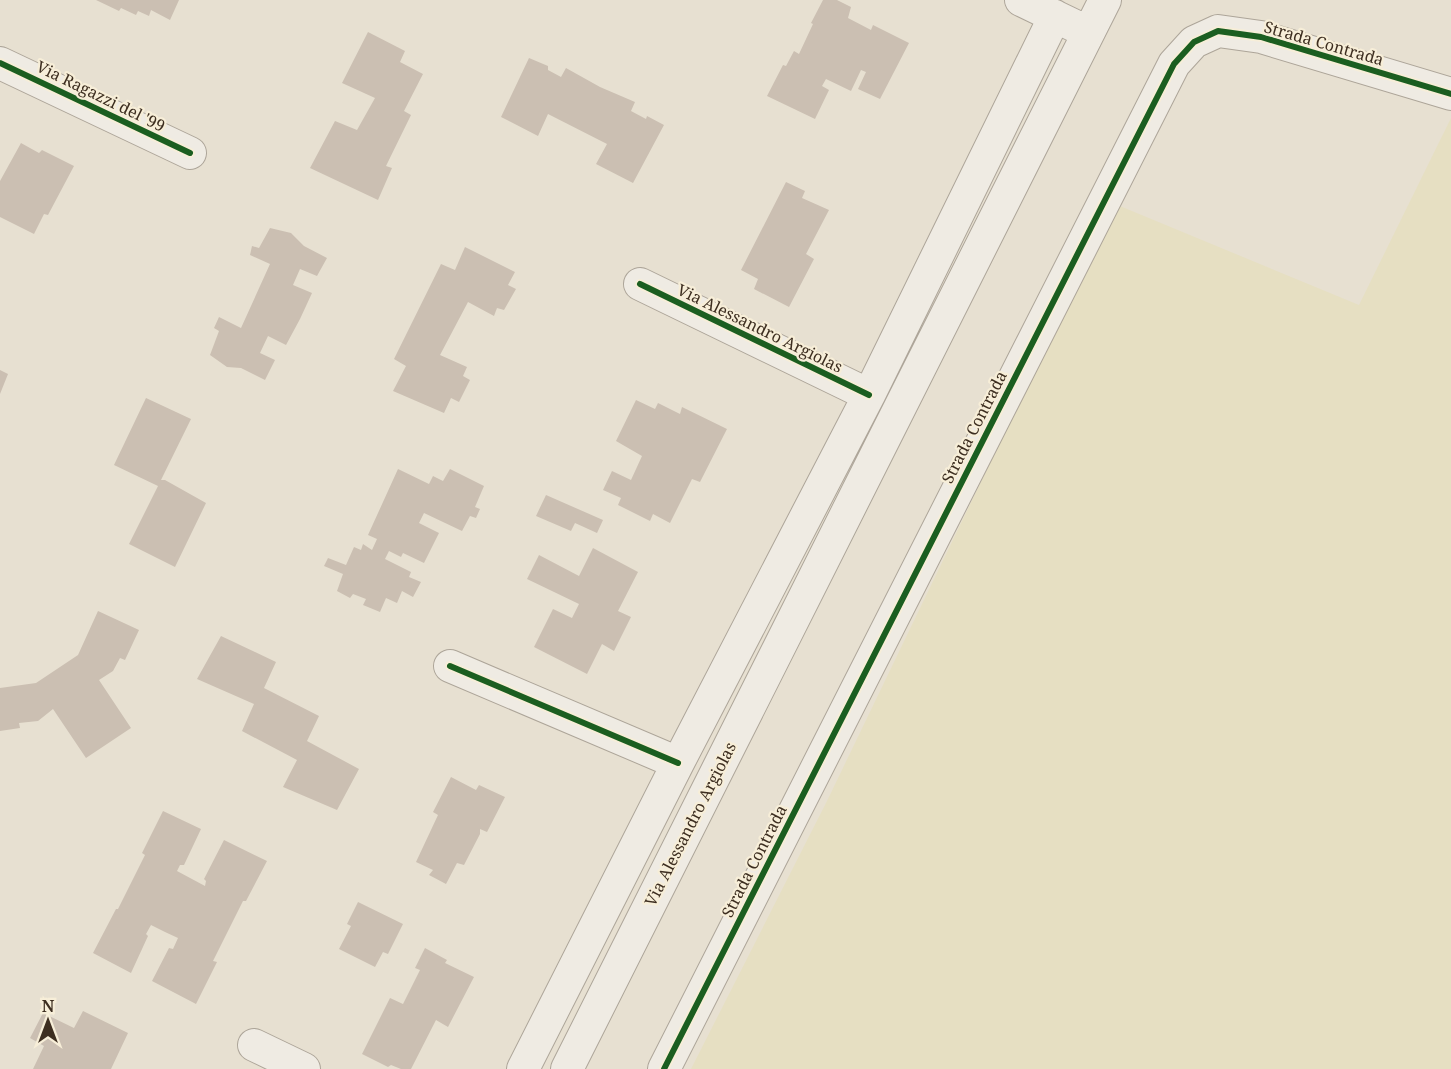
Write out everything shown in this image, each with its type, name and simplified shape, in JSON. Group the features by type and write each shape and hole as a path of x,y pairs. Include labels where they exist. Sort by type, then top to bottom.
{"street":[{"path":"1021,0 1089,33"},
{"name":"Via Alessandro Argiolas","path":"567,1069 1105,0"},
{"path":"523,1069 678,763 869,395 1055,16"},
{"name":"Strada Contrada","path":"664,1069 1174,64 1194,42 1218,31 1262,37 1451,94"},
{"name":"Via Ragazzi del '99","path":"0,63 190,153"},
{"name":"Via Alessandro Argiolas","path":"639,284 869,395"},
{"path":"450,666 678,763"},
{"path":"255,1045 304,1069"}],"shaded area":[{"path":"1451,118 1451,1069 691,1069 827,801 1115,204 1359,305"}],"building":[{"path":"96,0 179,0 170,20 151,10 149,16 138,11 136,15 121,8 119,11"},
{"path":"823,0 837,0 851,7 848,18 871,30 873,25 909,43 880,99 858,89 866,72 861,70 851,91 826,79 822,86 829,90 815,119 767,96 783,65 786,66 794,51 799,54"},
{"path":"368,32 405,51 400,62 423,74 404,111 411,115 386,166 392,168 378,200 310,168 335,121 357,130 375,98 342,83"},
{"path":"529,58 548,66 548,70 561,77 566,68 600,87 635,102 631,111 664,125 633,183 596,164 607,144 548,114 538,136 501,117"},
{"path":"21,143 39,153 42,150 74,166 48,215 44,214 34,234 0,217 0,181"},
{"path":"786,182 805,191 802,198 829,210 806,254 814,259 789,307 754,289 758,279 741,270"},
{"path":"270,228 291,233 304,246 327,258 317,276 300,269 293,285 312,293 286,345 268,336 260,353 275,360 265,380 241,368 227,367 210,355 219,331 214,328 219,317 241,328 270,264 250,255 252,246 259,248"},
{"path":"465,247 515,272 508,285 516,289 504,310 497,308 494,316 468,302 440,355 467,367 463,376 470,380 459,402 451,398 444,413 393,391 406,366 394,359 441,264 455,270"},
{"path":"0,370 8,374 0,394"},
{"path":"146,398 191,419 161,480 165,480 206,503 175,567 129,544 158,486 114,465"},
{"path":"636,400 655,409 658,403 680,414 682,407 727,429 700,482 692,479 670,523 653,514 650,521 618,505 621,498 603,490 612,471 631,480 642,456 616,441"},
{"path":"398,469 429,484 433,476 443,481 450,469 484,486 475,507 480,509 476,518 470,516 462,531 424,513 419,523 439,533 424,563 403,553 401,557 389,551 385,559 411,572 409,577 421,582 413,597 402,591 397,603 386,598 380,612 363,605 366,599 353,594 350,598 337,591 343,574 324,566 328,558 346,565 354,547 361,550 363,544 372,550 377,539 368,535"},
{"path":"546,495 603,520 597,533 575,523 571,531 536,516"},
{"path":"593,548 638,572 618,611 631,617 614,651 602,644 587,674 534,647 553,609 572,618 579,604 527,579 539,555 579,576"},
{"path":"98,611 139,630 125,660 120,658 113,671 99,680 131,728 86,758 53,709 38,721 19,723 20,728 0,731 0,688 36,683 78,655"},
{"path":"221,636 276,662 264,688 319,716 307,741 359,769 337,810 283,787 297,760 242,731 254,704 197,679"},
{"path":"451,777 476,790 479,785 505,797 487,832 480,829 480,834 464,865 457,863 446,884 429,875 433,870 416,862 438,815 433,812"},
{"path":"163,811 201,829 184,865 180,865 177,871 205,886 204,879 224,840 267,861 246,901 243,901 213,961 217,962 196,1004 152,981 169,948 173,949 178,938 151,925 131,973 93,953 145,855 142,853"},
{"path":"358,902 403,924 388,954 383,952 375,967 339,949 351,926 347,924"},
{"path":"425,948 447,960 445,963 474,977 448,1027 436,1020 411,1069 401,1069 391,1065 388,1067 362,1054 390,998 403,1004 420,970 415,968"},
{"path":"83,1011 128,1033 111,1069 33,1069 44,1046 30,1038 43,1013 74,1028"}],"cycle path":[{"path":"664,1069 1174,64 1194,42 1218,31 1261,37 1451,94"},
{"path":"0,63 190,153"},
{"path":"640,284 869,395"},
{"path":"450,666 678,763"}]}
